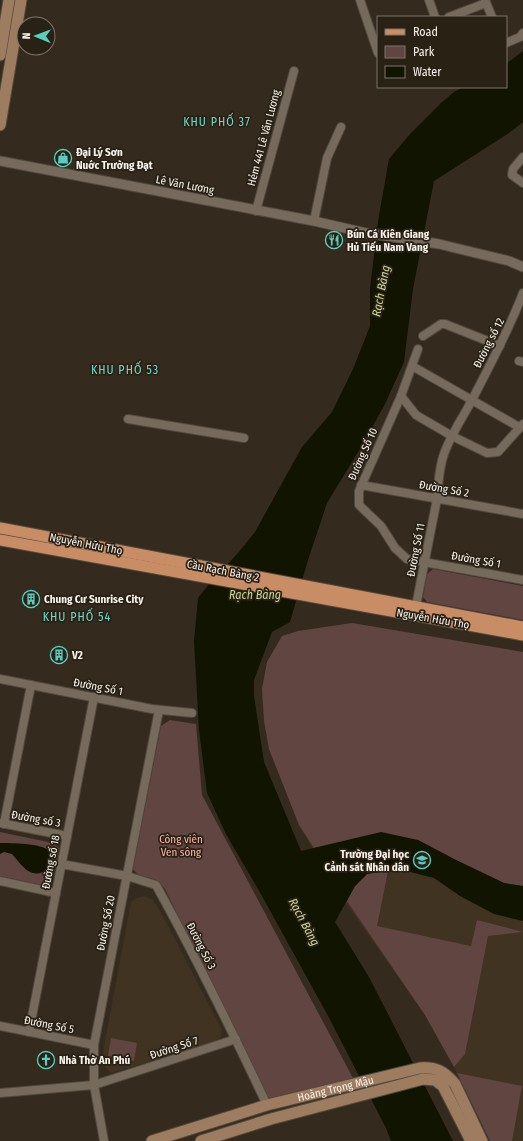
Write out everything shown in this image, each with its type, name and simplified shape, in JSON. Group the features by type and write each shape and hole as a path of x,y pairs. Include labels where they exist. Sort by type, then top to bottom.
{"main road":[{"path":"0,55 2,26 9,0"},
{"path":"0,125 22,0"},
{"name":"Nguyễn Hữu Thọ","path":"0,528 171,566"},
{"name":"Nguyễn Hữu Thọ","path":"0,540 171,566"},
{"name":"Cầu Rạch Bàng 2","path":"171,566 345,598"},
{"name":"Nguyễn Hữu Thọ","path":"345,598 416,606 523,626"},
{"name":"Nguyễn Hữu Thọ","path":"345,598 523,635"},
{"name":"Hoàng Trọng Mậu","path":"152,1141 267,1105 420,1068 431,1068 441,1071 455,1084 482,1141"},
{"name":"Hoàng Trọng Mậu","path":"201,1141 271,1119 423,1079 435,1080 443,1086 449,1095 471,1141"}],"street":[{"path":"360,0 377,44"},
{"path":"429,0 435,16"},
{"path":"450,16 486,1 492,16"},
{"path":"507,43 520,37 523,34"},
{"name":"Hẻm 441 Lê Văn Lương","path":"256,211 294,71"},
{"path":"314,221 327,158 341,127"},
{"path":"523,157 513,169 512,175 523,182"},
{"name":"Lê Văn Lương","path":"0,161 314,221 366,233 438,244 509,261 523,267"},
{"name":"Đường số 12","path":"452,436 472,401 514,318 523,293"},
{"path":"423,336 441,324 445,324 500,346"},
{"path":"412,366 472,401 521,426 498,452 487,452 452,436 416,415 401,396 418,349"},
{"name":"Đường Số 10","path":"401,396 361,485 359,491 359,505 381,526 395,548 407,559 425,562"},
{"path":"128,419 244,438"},
{"path":"437,499 443,457 452,436"},
{"name":"Đường Số 2","path":"361,485 523,514"},
{"name":"Đường Số 11","path":"416,606 437,499"},
{"name":"Đường Số 1","path":"425,562 523,580"},
{"name":"Đường Số 1","path":"0,679 159,710 192,713"},
{"path":"2,824 31,685"},
{"name":"Đường số 18","path":"29,1032 94,697"},
{"name":"Đường Số 20","path":"104,1141 94,1085 94,1045 159,710"},
{"name":"Đường số 3","path":"2,824 67,836"},
{"name":"Đường Số 3","path":"62,864 127,876 156,885 236,1039 267,1105"},
{"path":"0,882 56,893"},
{"name":"Đường Số 5","path":"0,1026 94,1045"},
{"name":"Đường Số 7","path":"0,1092 94,1085 236,1039"}],"shaded area":[{"name":"Trường Đại học Cảnh sát Nhân dân","path":"352,623 523,652 523,1141 490,1141 454,1067 425,1015 341,896 299,825 269,749 264,721 262,689 267,662 282,636 298,631"},
{"path":"145,896 153,900 163,916 222,1030 221,1037 214,1042 111,1073 102,1064 131,902 137,898"}],"green space":[{"path":"433,569 523,586 523,620 427,602 423,597 427,574"},
{"name":"Trường Đại học Cảnh sát Nhân dân","path":"352,623 523,652 523,886 504,883 418,840 337,844 314,848 299,825 269,749 264,721 262,689 267,662 282,636 298,631"},
{"name":"Công viên Ven sông","path":"170,720 196,724 202,795 353,1078 278,1100 272,1100 266,1096 165,889 156,880 138,874 133,869 161,726"},
{"path":"0,832 53,843 59,848 52,882 46,886 0,876"},
{"path":"388,871 377,926 471,946 477,920 523,932 488,936 465,1054 454,1067 425,1015 347,901 355,886 367,874"},
{"path":"111,1038 137,1043 134,1061 108,1056"},
{"path":"457,1073 522,1086 512,1141 490,1141"}],"water":[{"name":"Rạch Bàng","path":"523,51 523,122 509,133 434,181 413,289 404,362 385,404 327,503 308,560 290,622 272,632 254,680 254,696 264,762 301,851 381,832 418,840 504,883 523,886 523,921 494,914 460,896 434,878 398,869 367,874 355,886 335,922 369,977 453,1141 391,1141 386,1128 327,1014 226,834 207,793 199,730 194,641 198,598 255,532 302,447 332,412 353,369 370,326 370,289 378,221 389,159 410,134 454,92 461,88 507,88 507,63"},
{"path":"0,843 26,844 45,848 51,854 51,866 45,871 39,873 29,872 12,854 4,852 0,854"}],"pier":[{"path":"375,228 425,235 423,247 374,240"}],"place":[{"name":"Đại Lý Sơn Nuớc Trường Đạt","path":"63,158"},
{"name":"Bún Cá Kiên Giang Hủ Tiếu Nam Vang","path":"334,240"},
{"name":"Chung Cư Sunrise City","path":"31,599"},
{"name":"V2","path":"59,655"},
{"name":"Trường Đại học Cảnh sát Nhân dân","path":"422,860"},
{"name":"Nhà Thờ An Phú","path":"46,1060"}],"district":[{"name":"KHU PHỐ 37","path":"217,122"},
{"name":"KHU PHỐ 53","path":"125,370"},
{"name":"KHU PHỐ 54","path":"77,617"}]}
